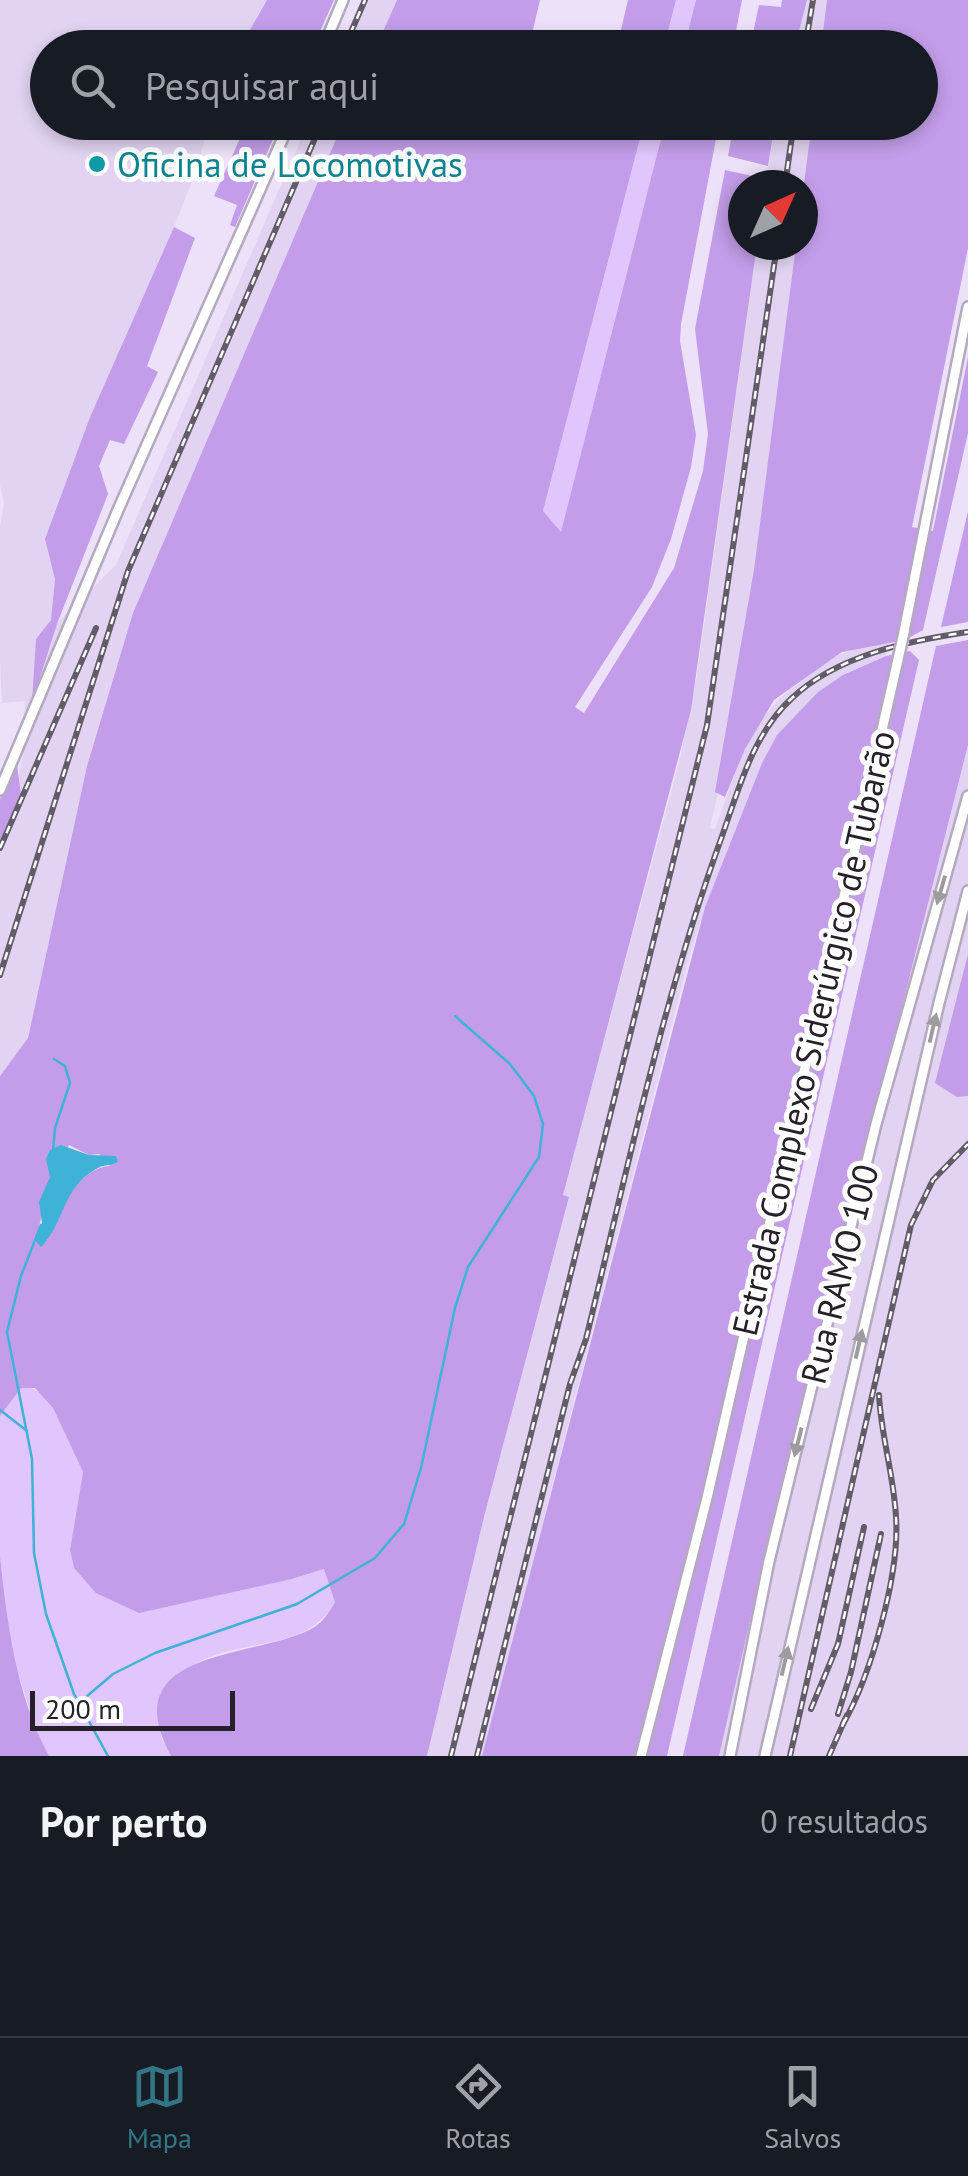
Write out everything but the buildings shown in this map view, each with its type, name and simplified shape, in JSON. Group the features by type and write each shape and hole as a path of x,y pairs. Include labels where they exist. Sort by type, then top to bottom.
{"street":[{"path":"330,30 343,0"},
{"path":"0,790 118,510 282,140"},
{"name":"Estrada Complexo Siderúrgico de Tubarão","path":"641,1756 707,1498 897,664 968,307"},
{"name":"Rua RAMO 100","path":"730,1756 769,1561 876,1124 968,796"},
{"name":"Rua RAMO 100","path":"765,1756 907,1137 968,891"}],"shaded area":[{"path":"0,0 267,0 250,30 30,30 30,140 204,140 174,227 90,417 45,539 55,578 51,620 37,643 116,565 301,140 336,140 133,613 87,766 28,1038 0,1076 0,823 23,757 25,701 2,703 0,527 4,502 0,485"},
{"path":"267,0 334,0 321,30 250,30"},
{"path":"361,0 397,0 384,30 348,30"},
{"path":"397,0 540,0 533,30 384,30"},
{"path":"628,0 676,0 668,30 621,30"},
{"path":"676,0 696,0 688,30 668,30"},
{"path":"696,0 742,0 736,30 688,30"},
{"path":"782,0 807,0 799,30 754,30 759,5 781,7"},
{"path":"807,0 827,0 823,30 800,30"},
{"path":"827,0 968,0 968,248 912,527 933,531 968,357 968,433 923,630 905,640 842,652 774,700 745,749 725,797 715,792 754,570 794,260 818,260 818,170 806,170 810,140 938,140 938,30 823,30"},
{"path":"239,140 273,140 235,227 230,225 237,205 214,196"},
{"path":"336,140 640,140 543,511 561,532 661,140 716,140 681,324 680,341 696,435 691,467 671,539 652,587 575,707 584,713 674,568 703,471 708,434 695,329 725,170 728,260 755,260 691,710 563,1195 569,1197 484,1517 427,1756 171,1756 158,1721 160,1695 174,1677 225,1654 309,1630 318,1625 335,1602 324,1569 139,1613 96,1593 74,1568 70,1550 83,1472 53,1408 35,1388 21,1388 0,1416 0,1076 28,1038 87,766 133,613","holes":["69,1145 89,1155 99,1154 110,1166 98,1169 78,1184 36,1241 50,1177"]},
{"path":"640,140 661,140 561,533 543,511"},
{"path":"731,140 772,140 768,166 728,156"},
{"path":"773,140 810,140 806,170 768,170"},
{"path":"174,227 195,238 147,366 158,372 124,444 110,440 99,466 108,494 57,624 32,702 36,639 51,620 55,579 45,539 90,417"},
{"path":"755,260 794,260 746,671 710,828 715,829 743,752 759,723 779,699 831,658 889,636 886,656 843,675 818,692 777,735 762,763 691,951 482,1756 427,1756 484,1517 569,1198 562,1196 679,763 697,675"},
{"path":"968,511 968,622 941,627"},
{"path":"968,640 968,745 780,1490 719,1756 683,1756 936,646"},
{"path":"910,651 919,660 667,1756 482,1756 705,907 762,763 777,735 818,692 843,675 886,656"},
{"path":"968,745 968,1756 719,1756 780,1490"},
{"path":"17,765 21,795 0,840 0,799"},
{"path":"968,954 968,1096 957,1097 935,1083"},
{"path":"30,1387 45,1396 53,1408 83,1472 70,1550 74,1568 292,1579 325,1569 327,1573 335,1602 310,1628 203,1660 185,1670 160,1693 161,1737 171,1756 49,1756 38,1735 12,1655 0,1556 0,1416 21,1388"},
{"path":"0,1556 21,1683 49,1756 0,1756"}],"water":[{"path":"61,1145 89,1155 116,1156 118,1162 96,1169 76,1186 41,1247 36,1241 42,1223 39,1202 50,1177 46,1159 50,1150"}],"waterway":[{"path":"79,1703 113,1674 155,1653 297,1604 375,1558 404,1524 468,1267 539,1157 543,1124 534,1096 510,1064 455,1016"},
{"path":"53,1151 55,1128 70,1083 65,1066 54,1059"},
{"path":"41,1225 21,1276 7,1332 32,1459 34,1553 46,1614 74,1694 108,1756"},
{"path":"0,1410 27,1431"}],"railway":[{"path":"352,30 365,0"},
{"path":"808,30 813,0"},
{"path":"0,975 128,571 314,140"},
{"path":"787,170 791,140"},
{"path":"451,1756 707,725 775,260"},
{"path":"0,848 96,628"},
{"path":"477,1756 663,1025 700,900 748,764 778,713 810,683 875,652 968,632"},
{"path":"790,1756 911,1225 933,1180 968,1144"},
{"path":"843,1724 873,1652 888,1595 896,1540 895,1502 879,1395"},
{"path":"811,1709 838,1644 864,1527"},
{"path":"838,1714 881,1534"},
{"path":"829,1756 847,1715"}],"place":[{"name":"Oficina de Locomotivas","path":"97,164"}]}
